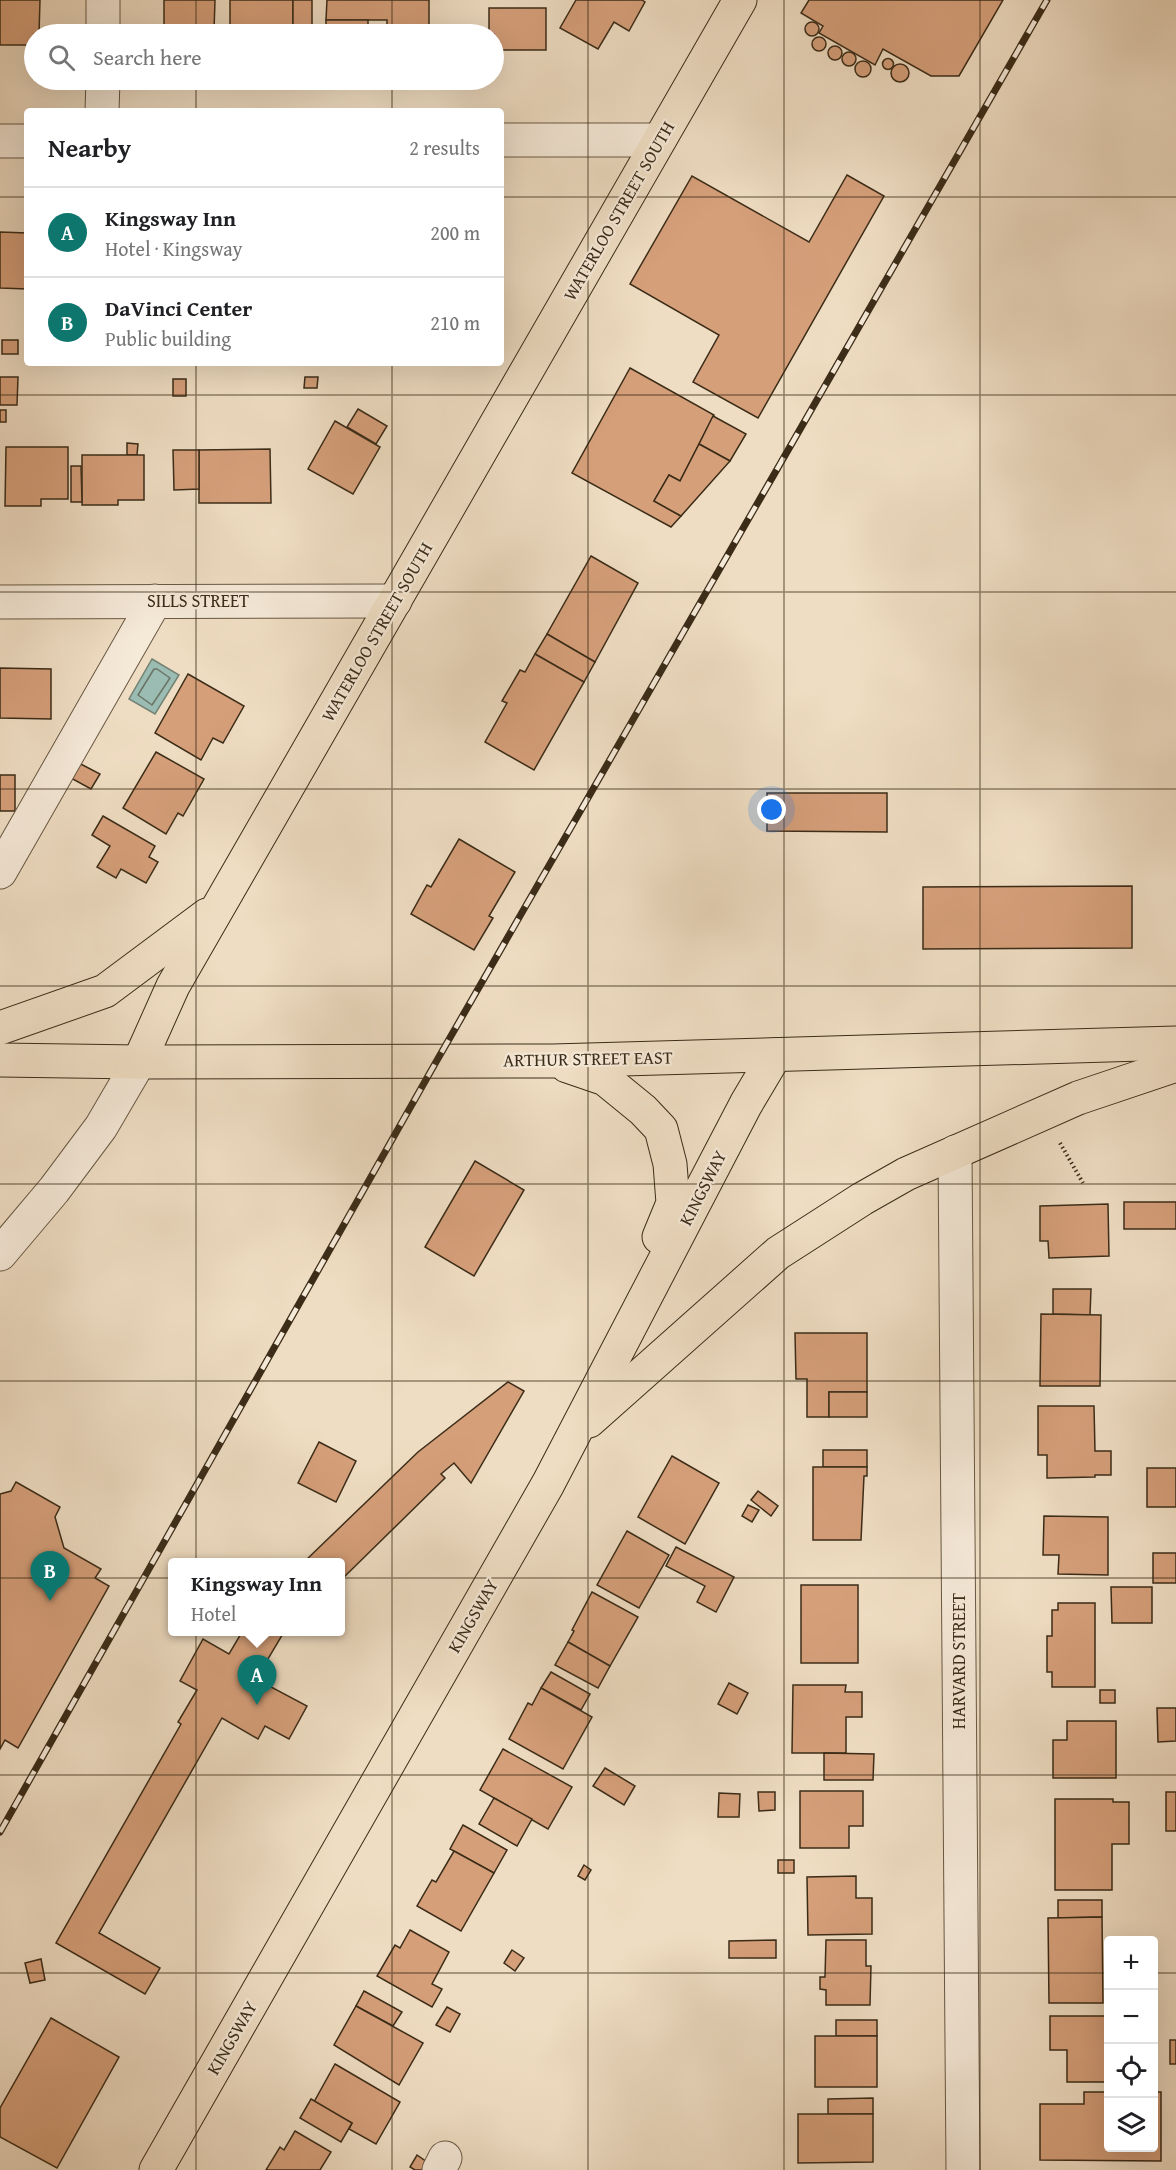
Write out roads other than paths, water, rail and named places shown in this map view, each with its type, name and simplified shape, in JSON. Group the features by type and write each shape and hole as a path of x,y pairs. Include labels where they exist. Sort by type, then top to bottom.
{"main road":[{"name":"WATERLOO STREET SOUTH","path":"139,1062 172,986 740,0"},
{"path":"0,1028 105,991 218,907"},
{"name":"ARTHUR STREET EAST","path":"0,1060 553,1061 1176,1043"},
{"name":"KINGSWAY","path":"156,2170 575,1434 746,1104 775,1055"},
{"path":"553,1061 605,1079 644,1110 661,1129 670,1164 674,1203 575,1434"},
{"path":"575,1434 778,1253 862,1199 906,1174 1078,1098 1176,1065"}],"street":[{"path":"103,0 103,24"},
{"path":"102,108 103,90"},
{"path":"504,140 659,140"},
{"path":"0,141 24,141"},
{"name":"SILLS STREET","path":"0,602 395,600"},
{"path":"0,872 14,824 155,601"},
{"name":"WATERLOO STREET SOUTH","path":"0,1254 54,1190 101,1126 139,1062"},
{"name":"HARVARD STREET","path":"955,1152 963,2170"}],"water":[{"path":"152,659 179,675 155,714 129,699"}],"railway":[{"path":"0,1832 436,1062 1047,0"}],"place":[{"name":"DaVinci Center","path":"50,1601"},
{"name":"Kingsway Inn","path":"257,1705"}]}
